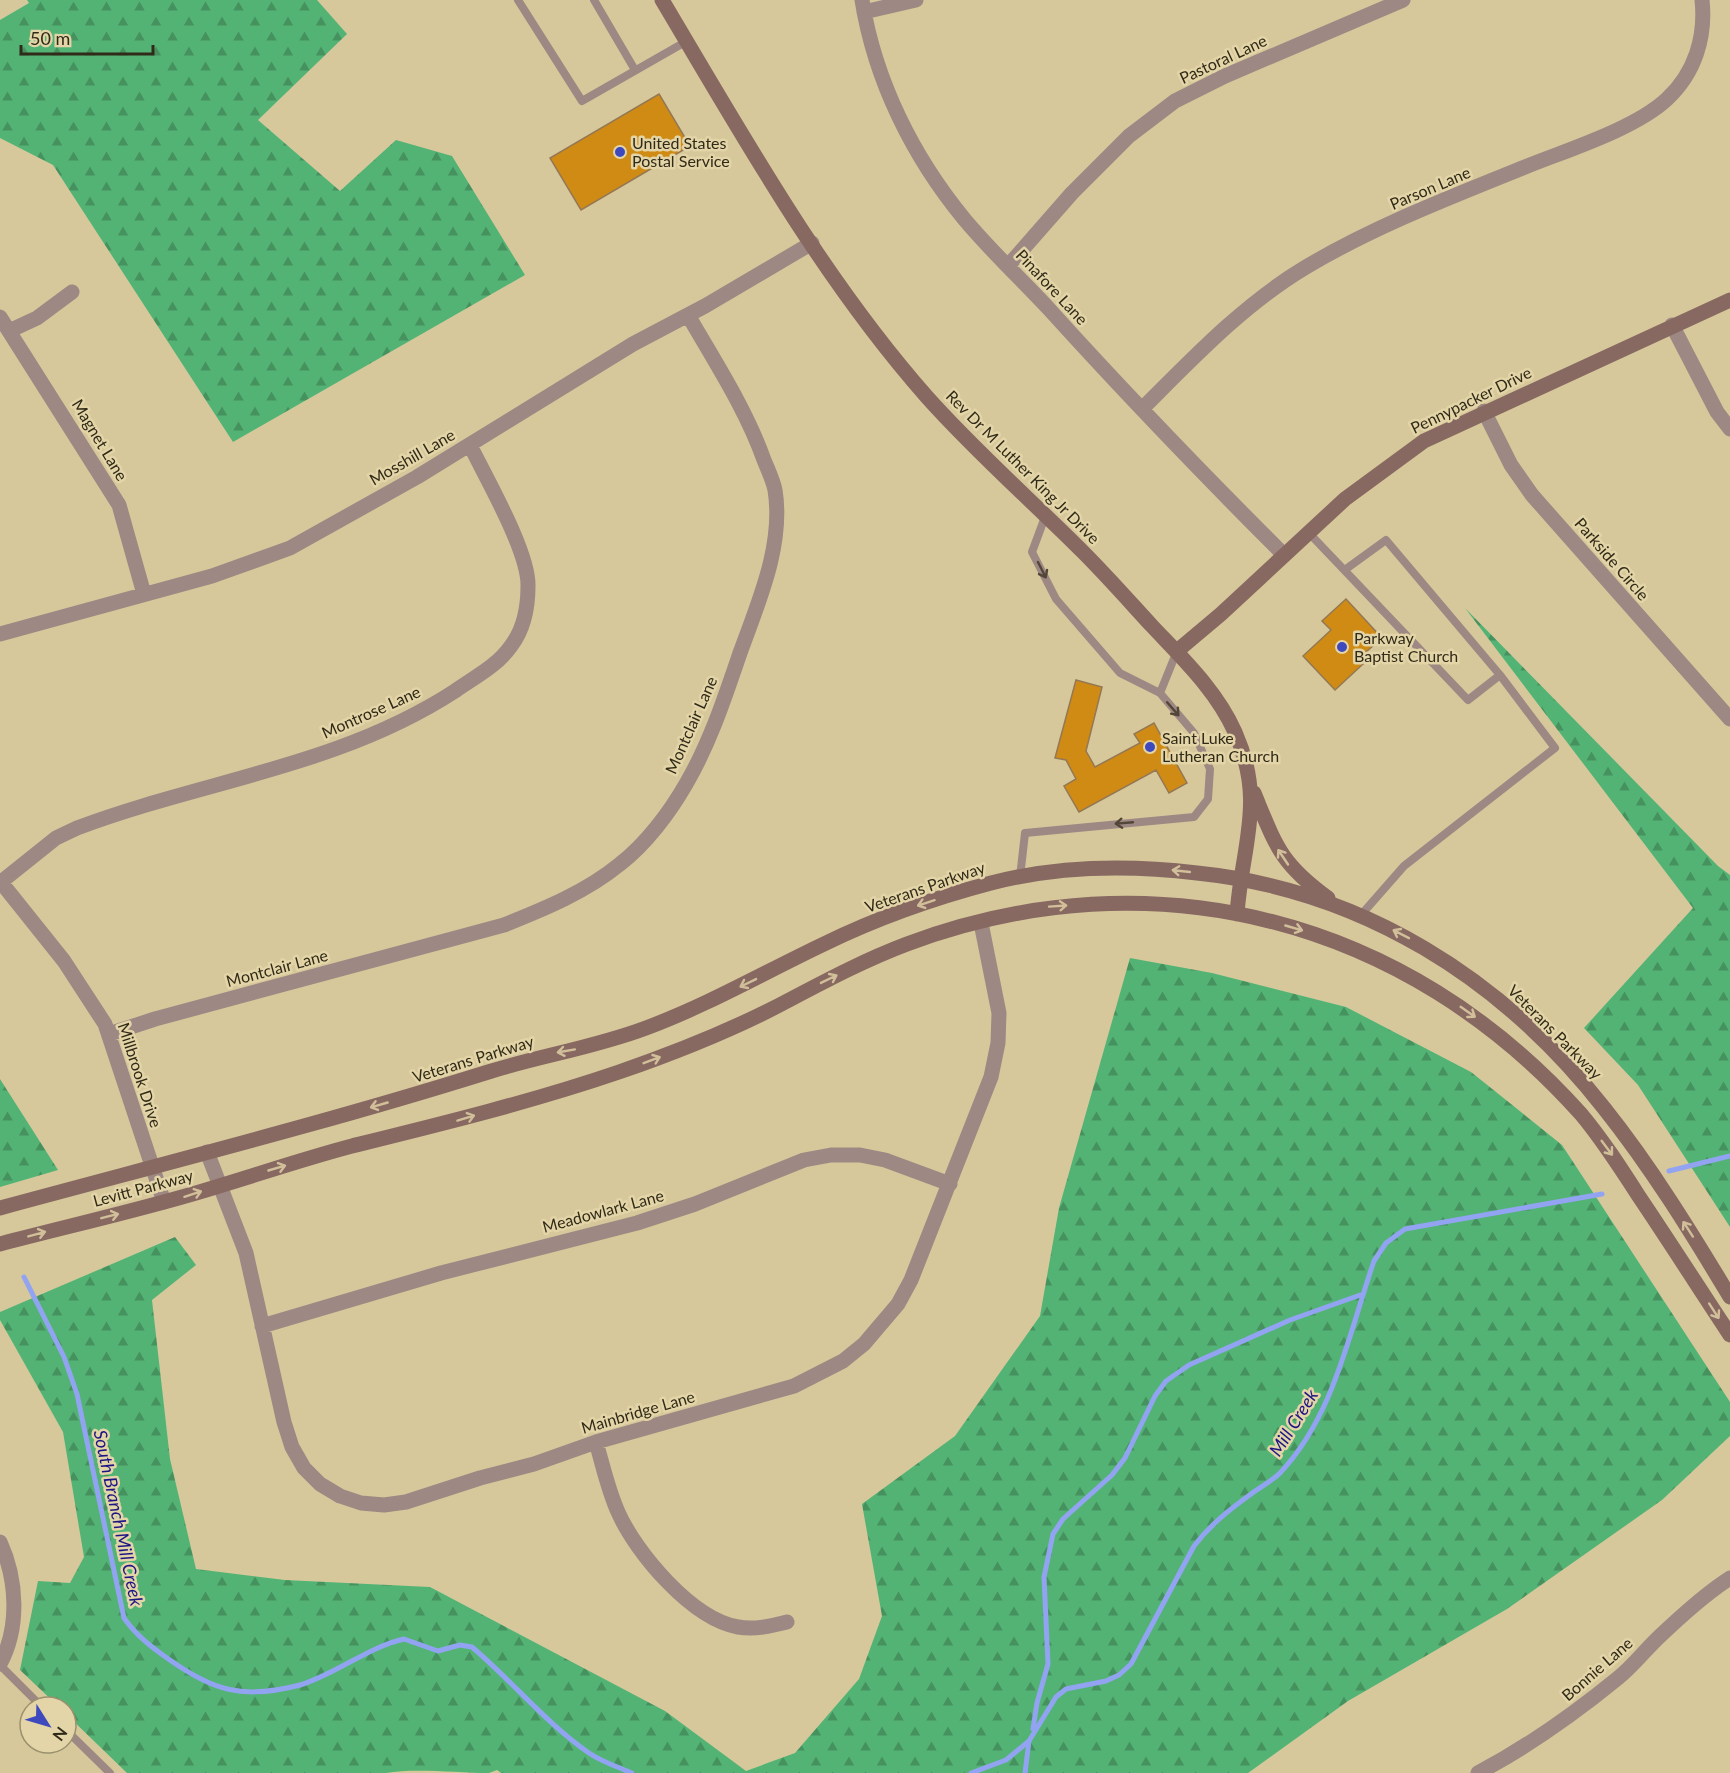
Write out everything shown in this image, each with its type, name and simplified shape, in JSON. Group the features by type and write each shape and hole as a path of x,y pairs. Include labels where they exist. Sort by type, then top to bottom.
{"main road":[{"name":"Rev Dr M Luther King Jr Drive","path":"662,0 770,179 861,317 927,397 998,472 1083,552 1204,681 1221,706 1235,732 1250,783 1251,830 1239,879 1237,914"},
{"name":"Pennypacker Drive","path":"1177,651 1345,499 1424,441 1484,411 1730,300"},
{"path":"1250,783 1283,859 1302,879 1343,908"},
{"name":"Veterans Parkway","path":"0,1208 552,1054 617,1038 736,988 882,918 969,890 1020,877 1115,867 1169,870 1239,879 1286,890 1361,915 1443,958 1502,1003 1562,1060 1604,1108 1640,1157 1730,1297"},
{"path":"221,1184 355,1146 440,1126 616,1073 703,1040 896,949 947,931 981,924 1019,911 1114,902 1150,903 1237,914 1299,929 1373,957 1446,996 1485,1024 1581,1114 1611,1154 1730,1335"},
{"name":"Levitt Parkway","path":"0,1244 164,1202 221,1184"}],"street":[{"path":"863,6 916,0"},
{"name":"Pastoral Lane","path":"1008,266 1072,193 1129,136 1175,101 1225,75 1402,0"},
{"name":"Parson Lane","path":"1142,409 1258,299 1306,267 1435,204 1576,147 1648,114 1682,83 1694,64 1700,44 1702,0"},
{"name":"Pinafore Lane","path":"863,6 888,89 914,148 947,198 1142,409 1284,555"},
{"name":"Mosshill Lane","path":"0,634 238,569 290,548 470,445 633,344 812,243"},
{"path":"9,331 37,318 72,292"},
{"name":"Montclair Lane","path":"109,1034 176,1013 504,925 554,904 600,878 621,864 655,828 686,784 711,734 749,629 771,558 775,535 775,489 753,429 688,315"},
{"name":"Magnet Lane","path":"0,317 119,505 144,594"},
{"path":"1672,325 1717,412 1730,429"},
{"name":"Parkside Circle","path":"1484,411 1511,465 1532,495 1730,719"},
{"name":"Montrose Lane","path":"0,882 56,838 77,828 348,746 435,704 498,662 512,645 522,626 529,584 526,561 470,445"},
{"name":"Millbrook Drive","path":"0,882 64,961 93,1004 109,1034 164,1202"},
{"name":"Mainbridge Lane","path":"207,1152 246,1253 292,1447 304,1468 320,1484 340,1496 361,1503 384,1505 406,1502 480,1478 534,1464 596,1442 794,1386 843,1361 864,1344 898,1304 922,1255 991,1077 998,1043 999,1013 981,924"},
{"name":"Meadowlark Lane","path":"262,1326 441,1273 637,1222 704,1200 804,1160 831,1155 860,1155 885,1160 950,1184"},
{"path":"596,1442 612,1498 628,1531 654,1566 685,1597 720,1622 737,1627 756,1629 788,1622"},
{"path":"0,1542 10,1567 14,1607 5,1655 0,1665"},
{"name":"Bonnie Lane","path":"1478,1773 1536,1740 1573,1714 1618,1678 1660,1635 1705,1596 1730,1578"}],"lane":[{"path":"518,0 582,101 687,41"},
{"path":"594,0 635,70"},
{"path":"1020,877 1025,833 1194,817 1208,799 1210,769 1194,733 1160,693 1120,673 1056,599 1032,552 1046,517"},
{"path":"1308,532 1346,569 1468,700 1500,675"},
{"path":"1346,569 1386,540 1500,675 1555,748 1404,866 1361,915"},
{"path":"1160,693 1177,651"},
{"path":"0,1665 30,1695"},
{"path":"78,1742 110,1773"}],"green space":[{"path":"27,0 317,0 347,34 258,120 340,191 396,140 452,156 525,275 233,442 53,165 0,138 0,20 29,3"},
{"path":"1465,608 1718,866 1730,875 1730,1227 1638,1085 1584,1028 1693,908"},
{"path":"1130,958 1212,973 1346,1007 1471,1072 1562,1145 1730,1402 1730,1436 1662,1500 1507,1609 1348,1701 1248,1773 501,1773 497,1770 489,1773 423,1771 127,1773 78,1726 78,1695 46,1695 20,1670 38,1581 70,1583 84,1557 63,1432 0,1320 0,1312 175,1237 196,1265 152,1300 170,1459 196,1569 285,1580 430,1587 665,1711 746,1771 795,1753 859,1679 882,1616 862,1504 955,1436 1040,1316 1059,1208"},
{"path":"0,1079 58,1170 0,1187"}],"building":[{"name":"United States Postal Service","path":"659,94 690,146 581,210 550,158"},
{"name":"Parkway Baptist Church","path":"1346,599 1382,638 1358,659 1363,664 1335,690 1303,656 1331,630 1322,621"},
{"name":"Saint Luke Lutheran Church","path":"1076,680 1102,687 1086,751 1095,767 1140,743 1134,734 1154,723 1187,783 1169,793 1156,770 1079,812 1064,786 1076,779 1066,760 1055,758"}],"waterway":[{"name":"Mill Creek","path":"1669,1171 1730,1156"},
{"name":"Mill Creek","path":"1025,1773 1029,1741 1056,1697 1066,1689 1106,1681 1119,1675 1131,1664 1194,1546 1228,1512 1277,1476 1299,1450 1327,1400 1348,1345 1374,1261 1386,1243 1405,1229 1602,1194"},
{"name":"South Branch Mill Creek","path":"24,1277 64,1357 77,1394 124,1618 149,1645 199,1678 229,1690 245,1692 280,1690 300,1685 378,1648 404,1639 438,1651 460,1645 472,1647 573,1741 599,1759 632,1773"},
{"path":"1033,1729 1037,1703 1048,1664 1044,1577 1053,1534 1063,1519 1112,1475 1125,1458 1155,1396 1166,1381 1189,1365 1290,1320 1363,1294"},
{"name":"South Branch Mill Creek","path":"971,1773 1006,1760 1029,1741"}],"place":[{"name":"United States Postal Service","path":"620,152"},
{"name":"Parkway Baptist Church","path":"1342,647"},
{"name":"Saint Luke Lutheran Church","path":"1150,747"}]}
